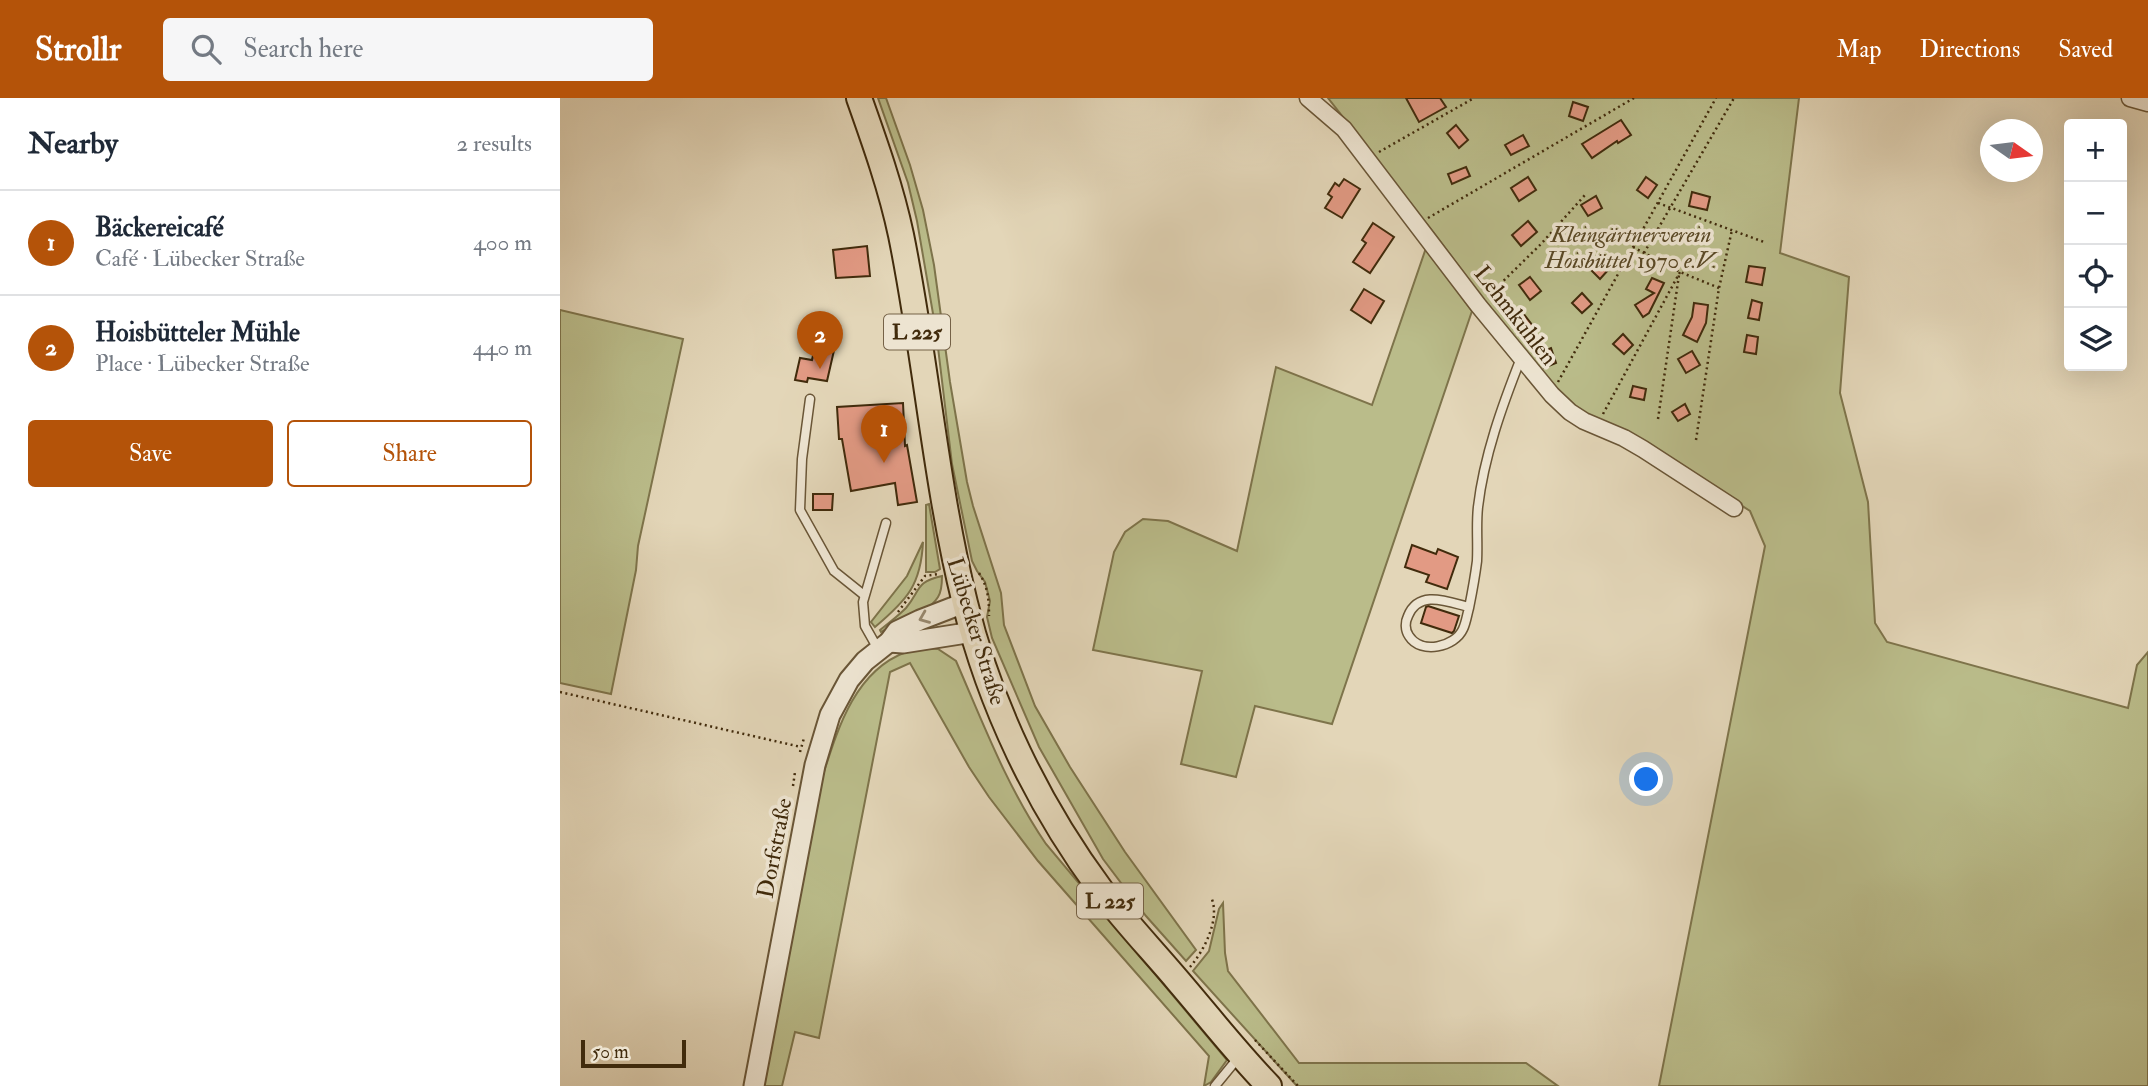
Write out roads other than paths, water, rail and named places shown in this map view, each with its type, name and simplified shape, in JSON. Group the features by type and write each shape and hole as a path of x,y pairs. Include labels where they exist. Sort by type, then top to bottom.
{"main road":[{"name":"Lübecker Straße","path":"859,98 882,162 900,232 946,514 964,603 981,628 988,681 1017,751 1052,816 1101,890 1178,980 1246,1046 1269,1086"}],"street":[{"name":"Lehmkuhlen","path":"1308,98 1344,129 1478,305 1552,395 1570,412 1595,428 1643,449 1734,508"},
{"path":"2130,98 2148,103"},
{"name":"Dorfstraße","path":"754,1086 818,751 830,715 849,680 897,631 964,603"},
{"path":"884,645 981,628"}],"lane":[{"path":"1469,607 1433,598 1424,600 1409,612 1407,634 1422,645 1443,646 1452,642 1463,630 1469,607 1477,559 1478,510 1487,458 1521,358"},
{"path":"810,399 802,459 800,510 834,571 864,596"},
{"path":"884,645 865,626 863,602 886,523"},
{"path":"1215,1086 1246,1046"}],"place":[{"name":"Hoisbütteler Mühle","path":"820,369"},
{"name":"Bäckereicafé","path":"884,463"}],"park label":[{"name":"Kleingärtnerverein Hoisbüttel 1970 e.V.","path":"1631,247"}]}
